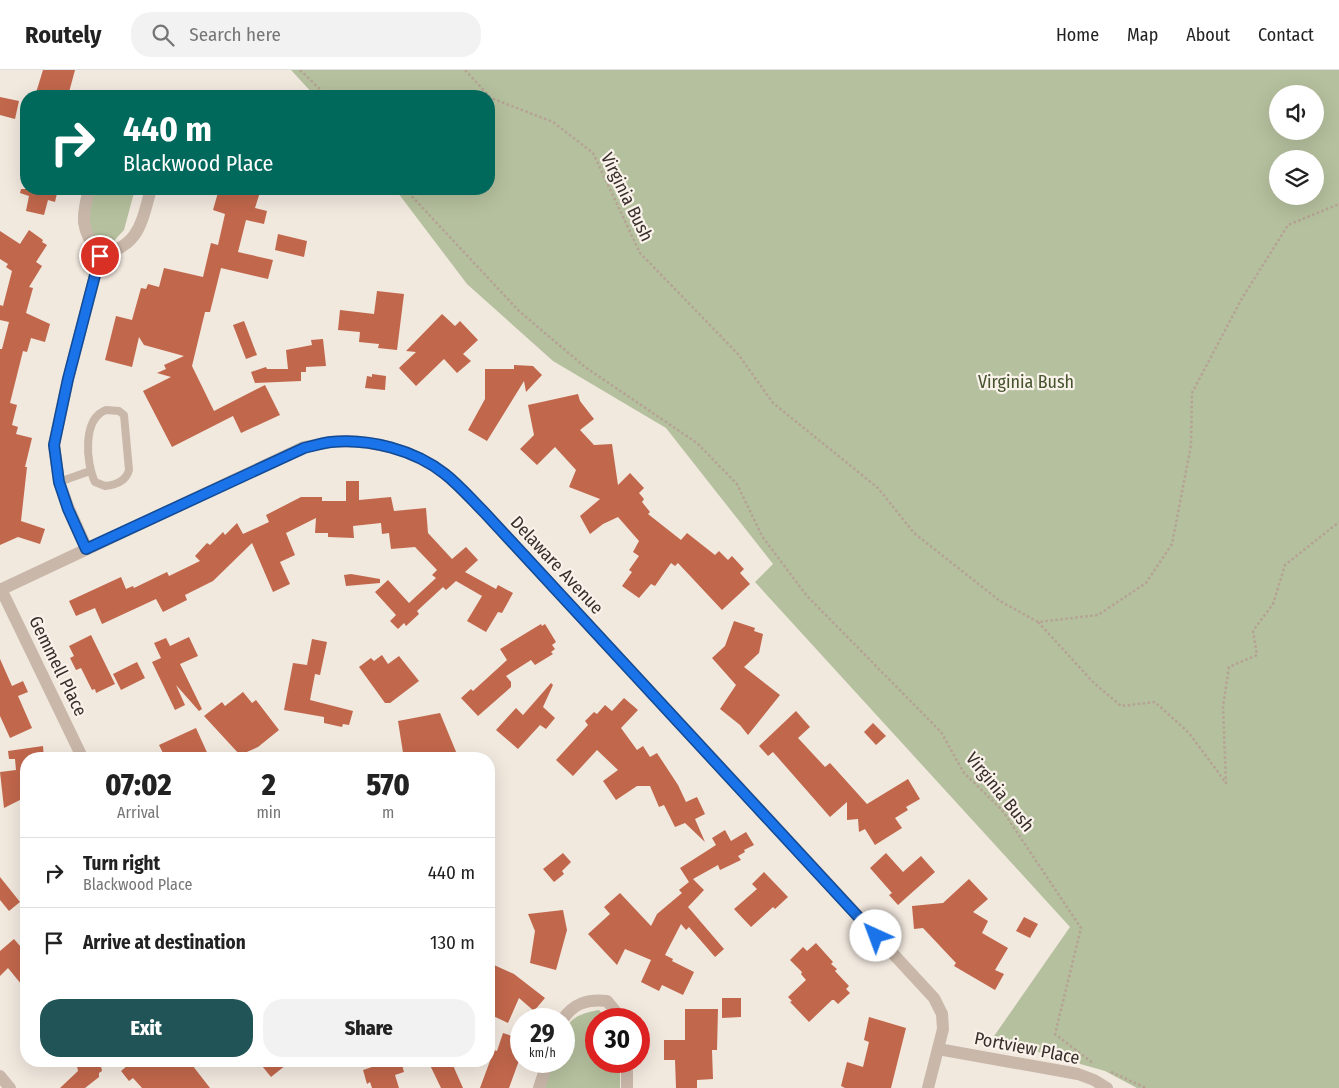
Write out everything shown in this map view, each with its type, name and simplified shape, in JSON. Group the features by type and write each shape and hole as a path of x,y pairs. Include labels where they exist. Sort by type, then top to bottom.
{"street":[{"path":"86,549 68,509 59,482 54,445 57,424 100,256 90,242 83,220 88,195"},
{"path":"100,256 116,252 136,236 149,195"},
{"name":"Delaware Avenue","path":"0,589 304,448 331,442 356,442 401,450 427,462 443,473 484,512 934,998 942,1014 943,1029 928,1088"},
{"name":"Gemmell Place","path":"0,589 80,752"},
{"path":"573,1008 584,1002 595,1000 607,1001 613,1008"},
{"name":"Portview Place","path":"938,1049 1078,1074 1094,1080 1107,1088"},
{"path":"538,1088 544,1073"},
{"path":"627,1073 627,1088"},
{"path":"0,1076 10,1088"}],"lane":[{"path":"106,410 119,411 124,415 127,432 130,470 128,476 116,484 105,486 95,482 90,471 89,436 97,415 106,410"},
{"path":"59,482 90,471"}],"path":[{"path":"300,70 321,90"},
{"name":"Virginia Bush","path":"465,70 484,90"},
{"name":"Virginia Bush","path":"495,100 553,122 594,153 640,253 738,354 773,403 878,488 914,532 1000,601 1038,622 1093,682 1121,706 1155,702 1189,733 1226,783 1223,706 1229,667 1257,655 1253,631 1273,604 1285,565 1339,522"},
{"name":"Virginia Bush","path":"412,195 519,311 585,367 696,442 737,484 762,536 807,596 941,732 964,773 1002,810 1081,928 1055,1034 1100,1068"},
{"path":"1038,622 1098,615 1146,583 1172,544 1191,445 1192,394 1241,300 1288,226 1339,204"},
{"path":"1106,1070 1146,1088"}],"green space":[{"name":"Virginia Bush","path":"291,70 1339,70 1339,1088 1137,1088 1105,1071 992,1039 1070,927 755,582 773,564 666,428 553,361 467,284 400,195 495,195 495,90 309,90"},
{"path":"83,195 133,195 124,230 109,246 92,247 81,233 78,220"},
{"path":"585,1014 585,1073 620,1073 620,1088 543,1088 549,1073 575,1073 575,1018"}],"building":[{"path":"43,70 75,70 70,90 37,90"},
{"path":"0,97 19,101 15,119 0,115"},
{"path":"26,195 57,195 55,202 48,200 44,215 26,211 29,196"},
{"path":"217,195 259,195 255,208 267,211 264,224 246,220 238,252 273,260 268,279 221,268 210,312 205,312 192,366 214,411 265,385 280,415 241,433 233,416 172,447 143,391 171,377 157,373 166,369 164,365 184,356 144,345 139,337 132,367 105,360 116,316 132,320 141,288 146,289 148,284 159,287 164,268 203,277 211,243 218,245 225,214 213,210"},
{"path":"29,230 47,245 36,262 42,266 29,287 33,288 26,313 50,324 45,342 31,338 27,352 23,351 10,403 17,405 12,425 18,427 16,434 32,438 25,467 27,467 21,521 45,529 40,544 18,537 0,545 0,349 2,349 9,322 0,320 0,305 3,306 12,271 6,267 8,264 0,259 0,231 20,244"},
{"path":"278,234 307,241 304,257 275,250"},
{"path":"377,291 404,294 397,350 378,348 379,344 359,342 360,332 338,330 340,310 374,314"},
{"path":"442,314 455,326 460,321 478,340 463,354 471,361 457,373 444,359 416,386 399,368 416,352 406,351"},
{"path":"244,321 257,355 246,359 233,325"},
{"path":"323,339 326,366 306,367 306,372 301,372 301,381 255,383 251,372 266,367 267,369 288,369 286,350 312,345 311,340"},
{"path":"514,365 533,366 542,375 526,392 524,381 487,441 468,430 485,399 485,369 514,369"},
{"path":"372,374 386,376 385,390 365,388 367,376 372,377"},
{"path":"578,394 580,401 594,419 580,430 594,445 612,444 618,485 630,473 644,488 639,493 644,499 642,502 650,512 648,514 681,540 687,533 715,555 719,551 728,560 732,556 744,569 740,573 750,584 722,610 678,563 675,566 671,563 655,586 651,584 639,598 622,586 632,572 629,570 639,556 633,552 639,541 618,517 603,524 590,534 580,516 600,499 569,487 576,470 555,447 537,465 520,449 534,435 528,405"},
{"path":"346,481 359,481 359,500 391,497 394,511 426,508 428,533 452,559 466,547 478,560 465,572 496,589 498,585 513,593 502,613 498,612 486,632 467,621 482,596 456,581 446,590 443,587 417,611 419,614 406,626 404,623 398,629 390,621 396,615 375,592 388,580 409,603 436,578 432,575 437,570 415,547 391,549 389,533 382,534 381,523 353,526 354,538 328,537 328,533 315,533 316,518 286,533 295,555 280,562 290,584 273,592 252,543 213,581 185,595 187,600 163,612 156,599 102,624 95,608 76,616 69,601 121,577 126,589 133,586 134,588 167,572 169,576 200,561 195,556 207,543 210,545 223,532 225,535 237,523 243,534 269,522 266,515 301,497 322,497 322,501 346,501"},
{"path":"351,574 380,579 380,583 346,586 344,575"},
{"path":"734,621 755,628 754,631 763,634 759,653 744,667 780,695 748,735 740,725 720,709 736,685 712,658 725,646"},
{"path":"541,624 542,626 545,624 556,642 552,645 555,649 551,652 553,654 535,665 531,660 506,676 511,682 511,687 478,716 461,698 471,689 473,691 507,660 500,649"},
{"path":"91,635 115,684 96,693 95,689 92,690 81,668 76,670 70,658 74,656 69,646"},
{"path":"189,637 198,656 180,664 202,709 199,711 176,685 185,705 175,710 152,662 161,658 154,643 166,638 170,646"},
{"path":"312,639 327,642 320,675 315,674 310,700 353,711 349,725 343,724 342,727 324,723 324,717 284,710 293,663 307,665"},
{"path":"382,655 388,664 399,656 419,681 390,703 385,703 359,667 371,658 374,661"},
{"path":"0,659 12,686 23,681 28,692 18,696 32,728 10,738 0,716"},
{"path":"137,662 145,678 121,690 113,674"},
{"path":"551,683 553,685 543,707 555,718 546,729 540,725 518,749 496,730 516,708 523,715"},
{"path":"243,692 252,703 256,700 279,730 258,747 247,752 237,752 204,716 222,702 225,706"},
{"path":"624,698 638,710 621,728 637,750 643,746 650,757 657,753 678,785 686,802 697,797 705,814 695,819 705,842 685,823 675,827 664,805 659,807 650,786 637,786 616,800 603,781 618,770 597,750 573,776 556,760 588,725 585,721 594,712 597,714 605,705 612,711"},
{"path":"796,711 810,727 798,738 825,767 830,763 867,804 908,779 920,799 906,807 908,810 895,818 902,828 875,845 865,829 859,832 858,819 847,820 847,802 830,817 773,752 768,756 759,746"},
{"path":"440,713 456,752 403,752 398,721"},
{"path":"873,723 886,736 876,745 864,732"},
{"path":"196,728 207,752 162,752 159,745"},
{"path":"43,746 43,752 20,752 20,800 4,808 0,772 16,770 15,759 9,759 8,751"},
{"path":"725,830 731,841 746,832 754,845 744,850 745,852 738,856 741,860 720,870 718,865 693,879 704,890 688,907 724,949 715,957 689,927 686,930 681,924 665,955 673,959 672,961 694,972 683,995 662,985 659,991 641,982 651,960 625,949 617,965 588,934 610,914 604,907 620,893 651,926 657,914 682,893 679,890 689,882 680,868 716,845 712,838"},
{"path":"563,853 571,862 562,871 564,874 554,882 543,869"},
{"path":"886,853 903,872 921,856 935,872 898,905 889,895 892,893 870,868"},
{"path":"764,872 788,897 775,909 773,907 751,927 734,909 757,889 752,884"},
{"path":"0,877 20,902 9,911 0,900"},
{"path":"969,879 988,899 973,912 988,921 982,933 1008,948 995,970 1004,974 995,990 954,966 956,963 923,928 914,929 912,906 943,903"},
{"path":"563,910 567,930 556,970 530,963 535,931 528,914"},
{"path":"1024,917 1038,924 1030,938 1016,931"},
{"path":"14,939 20,946 20,983 8,968 0,976 0,951"},
{"path":"816,943 833,962 831,964 849,986 846,989 850,993 838,1004 832,1000 809,1022 790,1002 792,1001 788,997 806,980 801,974 802,972 790,960 803,947 807,951"},
{"path":"495,965 514,974 545,998 537,1008 531,1008 519,998 515,1008 510,1008 508,1023 495,1017"},
{"path":"722,998 741,998 741,1017 722,1018"},
{"path":"685,1009 718,1009 717,1050 712,1050 713,1079 697,1080 697,1088 676,1088 675,1060 664,1060 664,1040 685,1040"},
{"path":"869,1017 906,1028 891,1088 845,1088 841,1086 847,1062 863,1067 869,1042 864,1040"},
{"path":"503,1033 510,1035 510,1073 514,1073 509,1088 480,1088 488,1067 495,1067 495,1050 497,1051"},
{"path":"77,1067 101,1067 102,1071 99,1073 99,1077 85,1088 60,1088 78,1071"},
{"path":"126,1067 194,1067 210,1088 142,1088 133,1078 129,1081 121,1071"},
{"path":"263,1067 284,1067 271,1077"},
{"path":"372,1067 403,1067 404,1072 395,1075 399,1088 372,1088 370,1082 367,1084 363,1070"},
{"path":"431,1067 454,1067 463,1088 441,1088"}],"route":[{"path":"100,256 57,424 54,445 59,482 68,509 86,549 304,448 331,442 356,442 401,450 427,462 457,485 484,512 876,936"}]}
